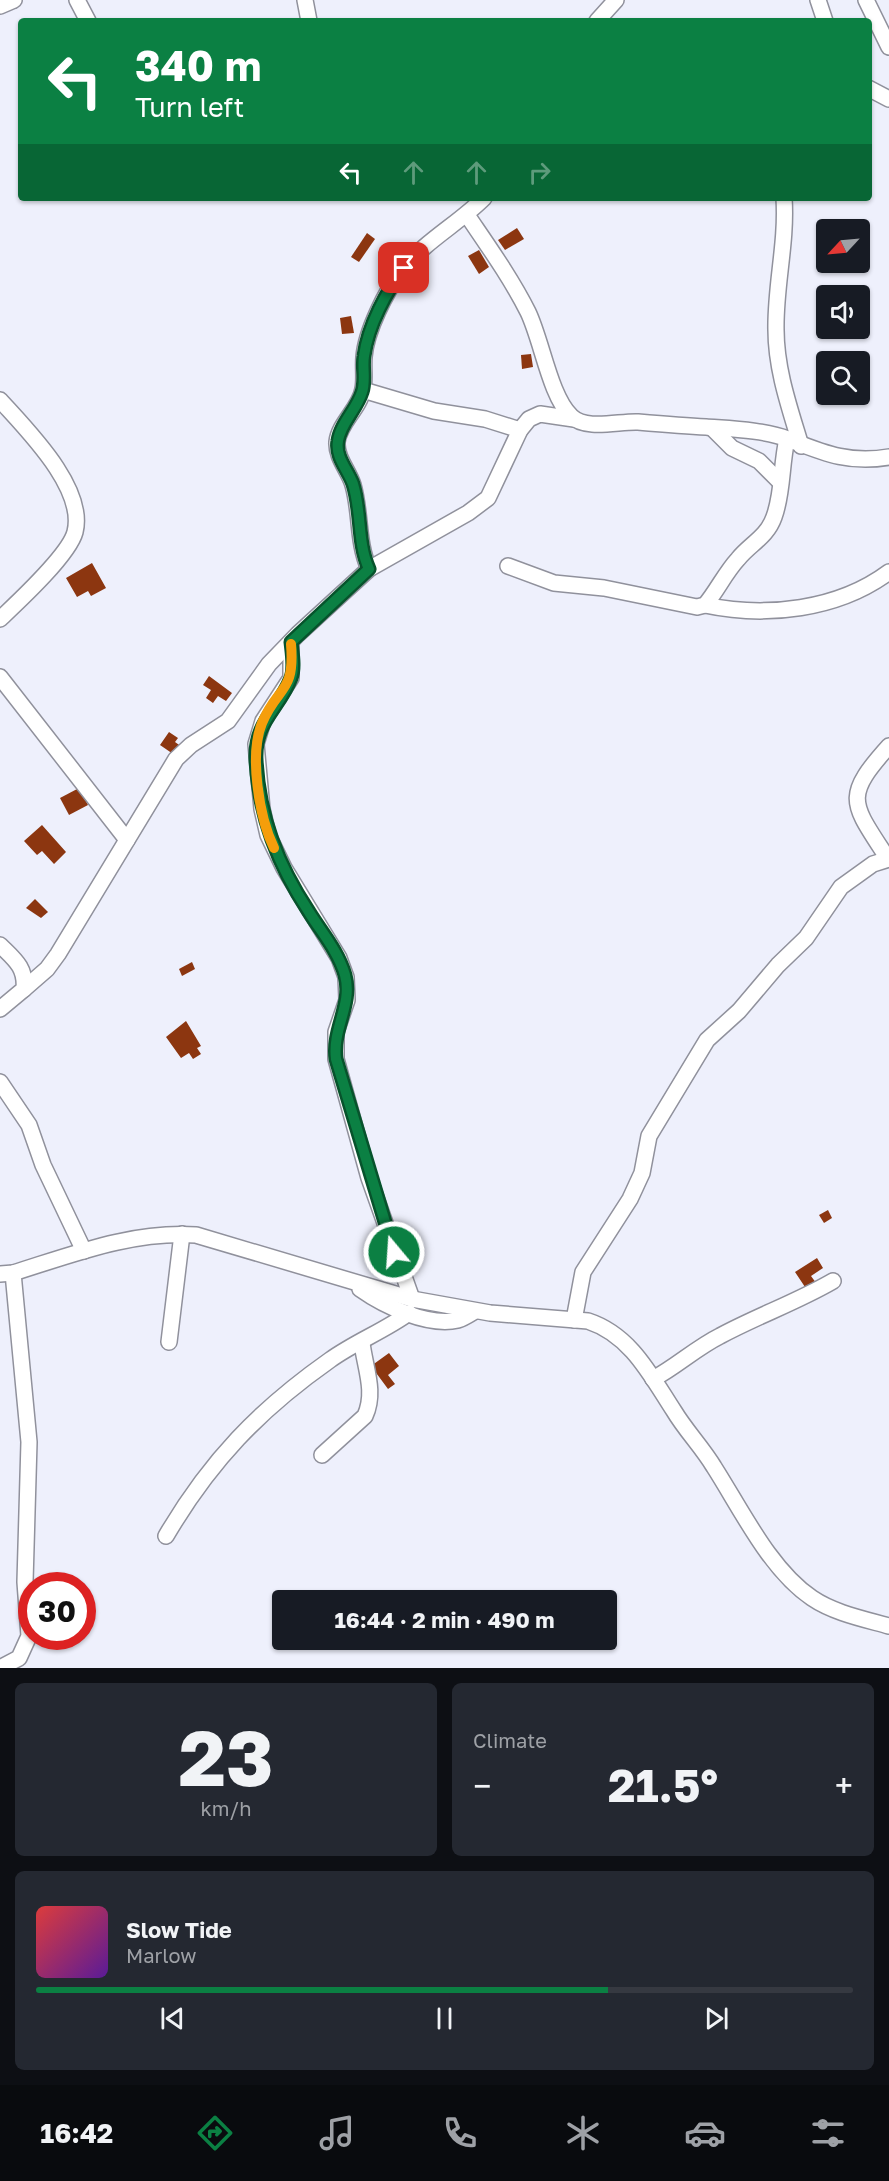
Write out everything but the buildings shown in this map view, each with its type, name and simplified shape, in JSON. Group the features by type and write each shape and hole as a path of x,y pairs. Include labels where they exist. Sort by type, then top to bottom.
{"street":[{"path":"0,6 14,0"},
{"path":"77,0 86,18"},
{"path":"305,0 308,18"},
{"path":"600,18 616,0"},
{"path":"818,0 824,18"},
{"path":"866,0 889,47"},
{"path":"872,90 889,99"},
{"path":"369,569 361,552 359,513 353,484 339,456 337,442 363,390 364,356 368,335 394,280 424,247 467,215 481,201"},
{"path":"705,606 739,558 758,542 770,526 780,497 780,482 794,443 778,360 776,332 785,238 784,201"},
{"path":"467,215 526,309 540,337 555,389 565,409 574,419"},
{"path":"0,1009 47,969 58,954 172,763 191,745 228,721 269,664 369,569 480,505 488,498 520,430 529,419 540,414 550,404 555,389"},
{"path":"363,390 434,411 485,419 520,430"},
{"path":"0,400 41,445 65,484 75,503 76,525 74,535 61,556 0,619"},
{"path":"540,414 599,424 637,422 712,428 794,443 863,461 889,457"},
{"path":"712,428 732,448 759,461 780,482"},
{"path":"508,566 554,583 604,588 689,606 739,611 796,609 848,593 889,572"},
{"path":"291,642 291,678 262,722 256,744 262,809 268,835 280,860 308,911 339,958 346,977 347,1000 336,1032 336,1059 369,1178 411,1306"},
{"path":"0,677 127,840"},
{"path":"574,1320 583,1272 630,1199 642,1173 649,1136 707,1040 739,1011 778,965 806,938 841,886 860,872 888,859 865,824 856,802 862,778 889,746"},
{"path":"0,945 23,970 24,989"},
{"path":"0,1082 29,1125 43,1165 84,1251"},
{"path":"0,1668 20,1658 24,1660 28,1636 25,1582 29,1442 7,1274 107,1243 168,1234 212,1239 351,1282 411,1306 588,1321 610,1330 630,1348 653,1378 768,1550 795,1584 812,1598 844,1613 889,1626"},
{"path":"169,1342 182,1234"},
{"path":"653,1378 680,1364 718,1337 792,1304 834,1281"},
{"path":"166,1536 196,1491 249,1425 298,1383 330,1360 362,1343 411,1306"},
{"path":"322,1455 365,1416 369,1408 371,1391 362,1343"}],"slow traffic":[{"path":"274,848 268,835 262,809 256,744 262,722 291,678 291,644"}],"route":[{"path":"394,1252 369,1178 336,1059 334,1042 347,1000 346,977 339,958 301,899 268,835 262,809 256,744 262,722 291,678 291,642 369,569 361,552 359,513 353,484 339,456 337,442 363,390 364,356 368,335 394,280 404,268"}]}
